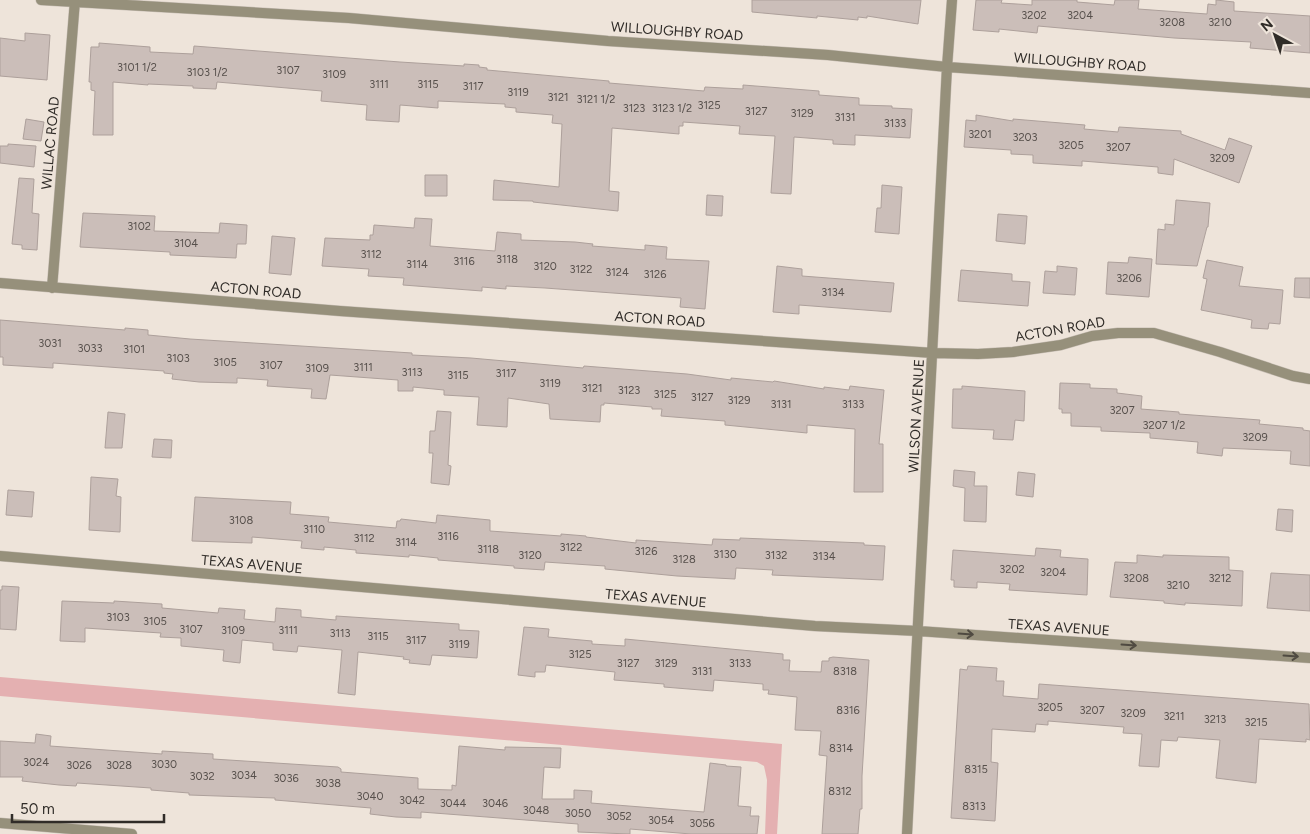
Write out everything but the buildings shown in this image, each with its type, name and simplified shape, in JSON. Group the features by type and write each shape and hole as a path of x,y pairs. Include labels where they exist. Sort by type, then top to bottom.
{"street":[{"name":"WILLOUGHBY ROAD","path":"41,0 349,18 608,41 828,55 947,67 1310,93"},
{"name":"WILSON AVENUE","path":"907,834 952,0"},
{"name":"WILLAC ROAD","path":"52,288 75,1"},
{"name":"ACTON ROAD","path":"0,283 350,312 933,353 978,354 1013,352 1061,345 1092,336 1118,333 1154,333 1293,376 1310,379"},
{"name":"TEXAS AVENUE","path":"0,556 815,626 918,631 1310,658"},
{"path":"0,823 132,834"}],"shaded area":[{"path":"0,677 782,744 777,834 765,834 767,780 764,766 757,762 0,696"}]}
